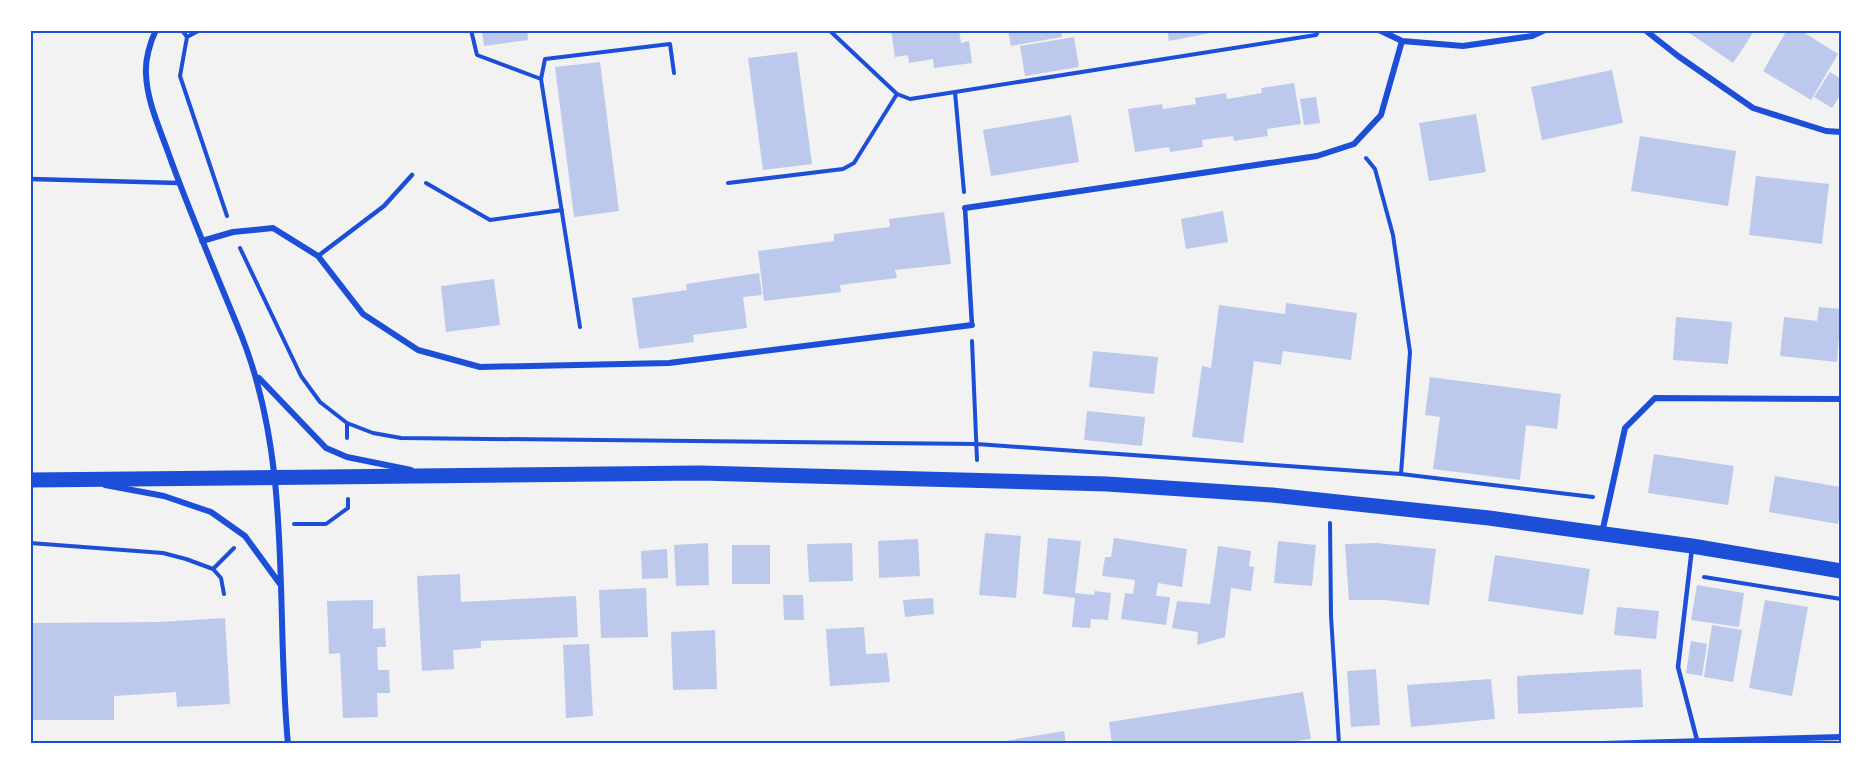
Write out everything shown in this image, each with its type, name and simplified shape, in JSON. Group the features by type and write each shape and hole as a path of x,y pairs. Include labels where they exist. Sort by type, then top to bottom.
{"main road":[{"path":"30,480 700,473 1107,484 1330,501 1490,518 1692,546 1841,571"}],"street":[{"path":"156,30 151,39 146,72 151,104 179,183 256,376 262,398 276,478 280,525 288,744"},
{"path":"1379,30 1402,41 1463,46 1532,36 1545,30"},
{"path":"1645,30 1753,108 1826,131 1841,132"},
{"path":"965,208 1317,156 1354,144 1381,115 1402,41"},
{"path":"202,241 233,232 273,228 318,256 363,314 418,350 480,367 669,363 972,325"},
{"path":"256,376 326,447 347,457 438,476"},
{"path":"1602,533 1625,428 1655,398 1841,399"},
{"path":"74,480 164,496 211,512 245,536 281,585"},
{"path":"1603,744 1841,737"}],"lane":[{"path":"318,256 384,206 412,175"},
{"path":"30,179 179,183"},
{"path":"965,208 972,325"},
{"path":"1692,546 1678,667 1697,740"}],"path":[{"path":"182,30 187,37 180,76 233,232 300,376 320,402 347,423 373,433 401,438 977,444 1401,474 1609,499"},
{"path":"187,37 200,30"},
{"path":"471,30 477,56 541,79"},
{"path":"829,30 897,94 910,99 1316,35 1319,30"},
{"path":"580,327 541,79 545,59 669,44 674,73"},
{"path":"955,92 965,208"},
{"path":"728,183 843,169 854,162 897,94"},
{"path":"1354,144 1375,169 1393,235 1410,352 1401,474"},
{"path":"412,175 490,220 562,210"},
{"path":"972,325 977,444"},
{"path":"1330,501 1331,616 1339,744"},
{"path":"30,543 163,554 186,559 213,569 221,578 224,594"},
{"path":"1689,574 1841,599"}],"building":[{"path":"482,30 527,30 528,40 484,46"},
{"path":"891,30 959,30 961,43 969,41 972,63 934,68 933,59 909,63 908,55 895,57"},
{"path":"1008,30 1061,30 1062,37 1011,46"},
{"path":"1167,30 1221,30 1221,31 1169,41"},
{"path":"1685,30 1755,30 1733,63"},
{"path":"1787,30 1800,30 1838,54 1811,100 1763,71"},
{"path":"1074,37 1079,67 1025,76 1020,46"},
{"path":"797,52 812,164 763,170 748,58"},
{"path":"600,62 619,211 574,217 555,67"},
{"path":"1612,70 1623,123 1542,140 1531,87"},
{"path":"1830,72 1841,79 1841,94 1832,108 1814,97"},
{"path":"1294,83 1301,124 1267,129 1268,136 1234,141 1233,136 1202,140 1203,147 1170,152 1169,147 1135,152 1128,109 1162,104 1163,109 1196,104 1195,98 1226,93 1227,99 1262,93 1261,88"},
{"path":"1316,97 1320,123 1304,125 1300,99"},
{"path":"1476,114 1486,172 1429,181 1419,123"},
{"path":"1071,115 1079,162 991,176 983,130"},
{"path":"1640,136 1736,151 1728,206 1631,191"},
{"path":"1756,176 1829,184 1822,244 1749,235"},
{"path":"1223,211 1228,242 1186,249 1181,219"},
{"path":"944,212 951,264 895,270 897,278 840,285 841,292 764,301 758,251 834,241 834,234 890,227 889,219"},
{"path":"759,273 762,295 743,297 747,328 693,335 694,342 639,349 632,298 687,290 686,284"},
{"path":"494,279 500,325 446,332 441,286"},
{"path":"1286,303 1357,313 1351,360 1283,351 1281,365 1254,361 1243,443 1192,437 1202,366 1211,368 1219,305 1285,314"},
{"path":"1819,307 1841,309 1837,362 1780,356 1784,317 1817,321"},
{"path":"1676,317 1732,322 1728,364 1673,360"},
{"path":"1093,351 1158,357 1154,394 1089,387"},
{"path":"1430,377 1561,394 1557,429 1526,425 1520,480 1433,469 1440,417 1425,415"},
{"path":"1087,411 1145,417 1142,446 1084,440"},
{"path":"1654,454 1734,466 1728,505 1648,493"},
{"path":"1775,476 1841,487 1838,524 1769,512"},
{"path":"985,533 1021,536 1016,598 979,595"},
{"path":"1048,538 1081,541 1075,593 1094,595 1095,591 1111,593 1108,620 1091,619 1090,628 1072,627 1075,598 1043,594"},
{"path":"1114,538 1187,549 1182,587 1158,583 1156,596 1170,597 1166,625 1121,619 1125,593 1133,594 1135,580 1102,576 1105,557 1111,557"},
{"path":"918,539 920,576 879,578 878,541"},
{"path":"1278,541 1316,545 1312,586 1274,583"},
{"path":"708,543 709,585 676,586 674,545"},
{"path":"852,543 853,581 809,582 807,544"},
{"path":"1377,543 1436,549 1429,605 1384,600 1349,600 1345,544"},
{"path":"732,545 770,545 770,584 732,584"},
{"path":"1218,546 1251,551 1249,566 1254,567 1251,591 1231,588 1225,637 1197,645 1198,632 1172,628 1177,601 1210,604"},
{"path":"667,549 668,578 642,579 641,551"},
{"path":"1495,555 1590,569 1583,615 1488,601"},
{"path":"460,574 461,602 576,596 578,637 481,641 481,648 453,650 454,669 422,671 417,576"},
{"path":"1697,585 1744,593 1739,627 1691,620"},
{"path":"646,588 648,637 601,638 599,590"},
{"path":"783,595 803,595 804,620 784,620"},
{"path":"933,598 934,614 905,617 903,600"},
{"path":"373,600 373,629 385,628 386,647 377,647 378,670 389,670 390,693 377,693 378,717 343,718 340,653 329,654 327,601"},
{"path":"1765,600 1808,607 1792,696 1749,688"},
{"path":"1617,607 1659,611 1656,639 1614,635"},
{"path":"225,618 230,704 177,707 176,692 114,696 114,720 30,720 30,623 159,622"},
{"path":"1712,625 1742,630 1733,682 1704,677"},
{"path":"864,627 866,654 887,653 890,682 830,686 826,629"},
{"path":"715,630 717,689 673,690 671,632"},
{"path":"1691,641 1707,644 1702,676 1686,673"},
{"path":"589,644 593,716 566,718 563,645"},
{"path":"1376,669 1380,725 1351,727 1347,671"},
{"path":"1641,669 1643,707 1518,714 1517,676"},
{"path":"1491,679 1495,719 1411,727 1407,685"},
{"path":"1303,692 1311,739 1277,744 1112,744 1109,722"},
{"path":"1064,731 1066,744 993,744 993,743"}]}
